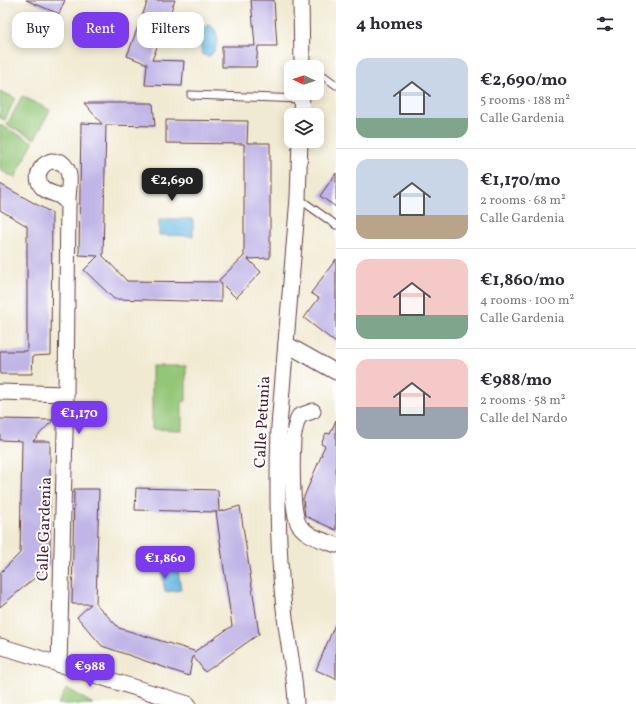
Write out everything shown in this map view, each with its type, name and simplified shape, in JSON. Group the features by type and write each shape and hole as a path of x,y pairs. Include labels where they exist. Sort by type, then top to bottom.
{"street":[{"path":"301,0 302,60"},
{"name":"Calle Petunia","path":"296,704 284,607 278,512 279,426 298,198 300,148"},
{"name":"Calle Gardenia","path":"59,665 66,394 68,204"},
{"path":"286,344 336,372"},
{"path":"0,392 66,394"},
{"path":"313,411 299,416 295,427 293,440 293,477 295,518 300,526 311,536 336,545"},
{"path":"0,646 188,704"}],"lane":[{"path":"324,77 336,85"},
{"path":"191,95 284,96"},
{"path":"298,198 336,225"}],"green space":[{"path":"0,91 15,98 5,120 0,118"},
{"path":"22,96 50,110 35,139 7,125"},
{"path":"0,125 33,142 15,178 0,170"},
{"path":"152,366 186,366 186,401 182,402 182,430 152,429"},
{"path":"67,688 93,704 58,704"}],"water":[{"path":"208,25 212,27 217,35 217,45 215,50 208,57 202,54 201,48 204,48 204,27"},
{"path":"159,219 193,219 193,236 159,235"},
{"path":"176,556 181,590 165,592 160,559"}],"building":[{"path":"26,0 65,0 60,12 54,12"},
{"path":"148,0 175,0 170,12 144,12"},
{"path":"251,0 274,0 277,46 258,46 256,67 222,67 222,46 255,46"},
{"path":"137,29 137,48 157,48 152,60 184,61 182,86 145,85 147,64 127,56"},
{"path":"84,103 153,103 155,126 106,125 103,256 127,281 221,282 219,280 244,256 244,144 166,143 166,120 248,121 247,143 270,143 270,258 248,259 261,272 236,298 221,283 221,302 114,299 84,270 98,256 79,255 81,123 102,124"},
{"path":"336,173 336,207 320,196"},
{"path":"0,184 52,213 51,355 33,356 32,374 0,374 0,351 27,351 27,226 0,210"},
{"path":"336,259 336,343 304,318 319,298 311,293"},
{"path":"0,419 53,420 33,441 50,441 50,565 0,607 0,573 20,553 22,441 0,440"},
{"path":"336,420 336,530 305,516 303,499 325,446 321,444 326,433 330,434"},
{"path":"136,488 218,490 219,512 240,506 259,634 205,672 193,656 189,676 102,646 77,617 91,604 72,604 74,489 99,489 96,604 119,628 194,652 232,626 217,512 135,510"},
{"path":"336,622 336,679 316,670"}]}
